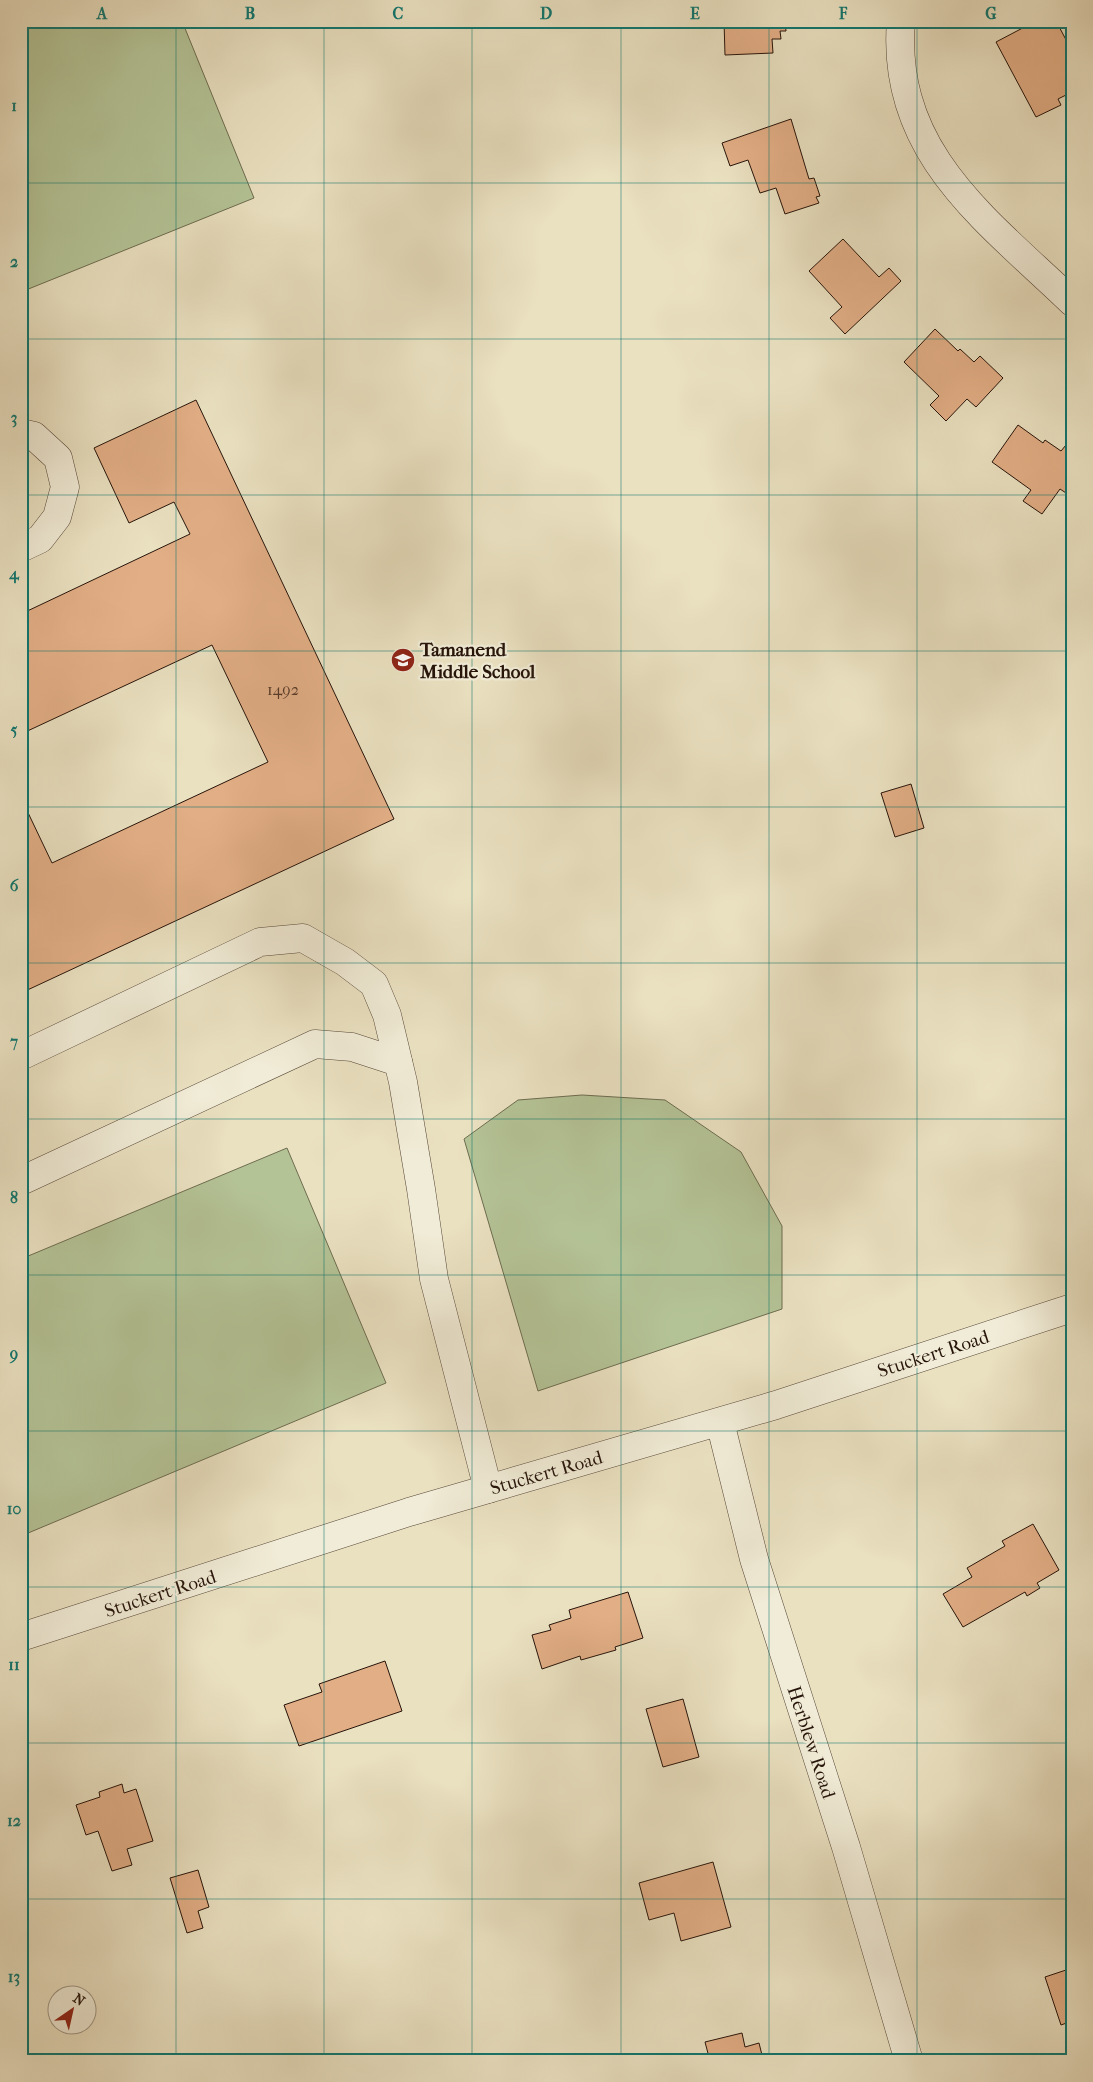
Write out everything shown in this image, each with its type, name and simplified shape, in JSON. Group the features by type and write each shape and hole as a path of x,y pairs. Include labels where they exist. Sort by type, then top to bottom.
{"street":[{"path":"901,21 899,45 905,94 916,126 932,156 964,198 1072,302"},
{"path":"21,433 34,436 58,458 65,487 57,517 40,539 21,548"},
{"path":"21,1056 260,942 303,938 345,962 374,984 387,1015 398,1062 421,1189 434,1279 488,1489"},
{"path":"21,1181 315,1044 352,1047 398,1062"},
{"name":"Stuckert Road","path":"21,1638 409,1512 720,1422 1072,1308"},
{"name":"Herblew Road","path":"720,1422 754,1560 846,1847 909,2061"}],"green space":[{"path":"41,21 182,21 254,198 21,292 21,29"},
{"path":"582,1095 665,1100 741,1152 782,1226 782,1309 538,1391 464,1139 518,1100"},
{"path":"287,1148 386,1383 21,1536 21,1259"}],"building":[{"path":"724,21 785,21 786,31 780,31 781,39 772,39 773,53 725,55"},
{"path":"1036,21 1056,21 1072,51 1072,92 1058,99 1061,105 1036,117 996,42"},
{"path":"791,119 809,179 814,178 820,196 816,197 819,203 785,214 776,188 760,193 748,160 730,166 722,143"},
{"path":"843,239 879,277 889,268 901,281 845,334 830,318 842,307 809,271"},
{"path":"935,329 958,351 960,349 974,362 980,356 1003,378 976,407 967,399 946,421 930,405 939,396 904,362"},
{"path":"196,400 394,819 21,993 21,798 52,863 268,762 212,645 21,734 21,614 190,534 174,502 129,523 94,448"},
{"path":"1018,425 1043,443 1045,440 1061,451 1066,445 1072,449 1072,492 1069,495 1060,489 1042,514 1023,501 1031,490 992,462"},
{"path":"911,784 924,828 895,837 881,793"},
{"path":"1033,1524 1059,1570 1037,1583 1040,1588 1027,1596 1025,1592 963,1627 943,1594 972,1577 967,1568 1005,1546 1002,1541"},
{"path":"628,1592 643,1638 615,1647 616,1650 581,1660 580,1656 542,1669 532,1635 551,1630 549,1625 571,1618 569,1610"},
{"path":"385,1661 402,1711 299,1746 284,1705 322,1692 319,1684"},
{"path":"683,1699 699,1757 663,1767 646,1709"},
{"path":"122,1784 124,1793 136,1789 153,1841 127,1849 132,1865 112,1871 98,1831 86,1835 76,1805 100,1797 99,1792"},
{"path":"713,1862 731,1927 681,1941 674,1913 649,1920 639,1883"},
{"path":"198,1870 209,1907 198,1911 203,1928 187,1933 170,1878"},
{"path":"1072,1968 1072,2021 1061,2025 1045,1977"},
{"path":"742,2033 745,2047 759,2043 763,2059 770,2058 771,2061 710,2061 705,2042"}],"place":[{"name":"Tamanend Middle School","path":"403,660"}]}
